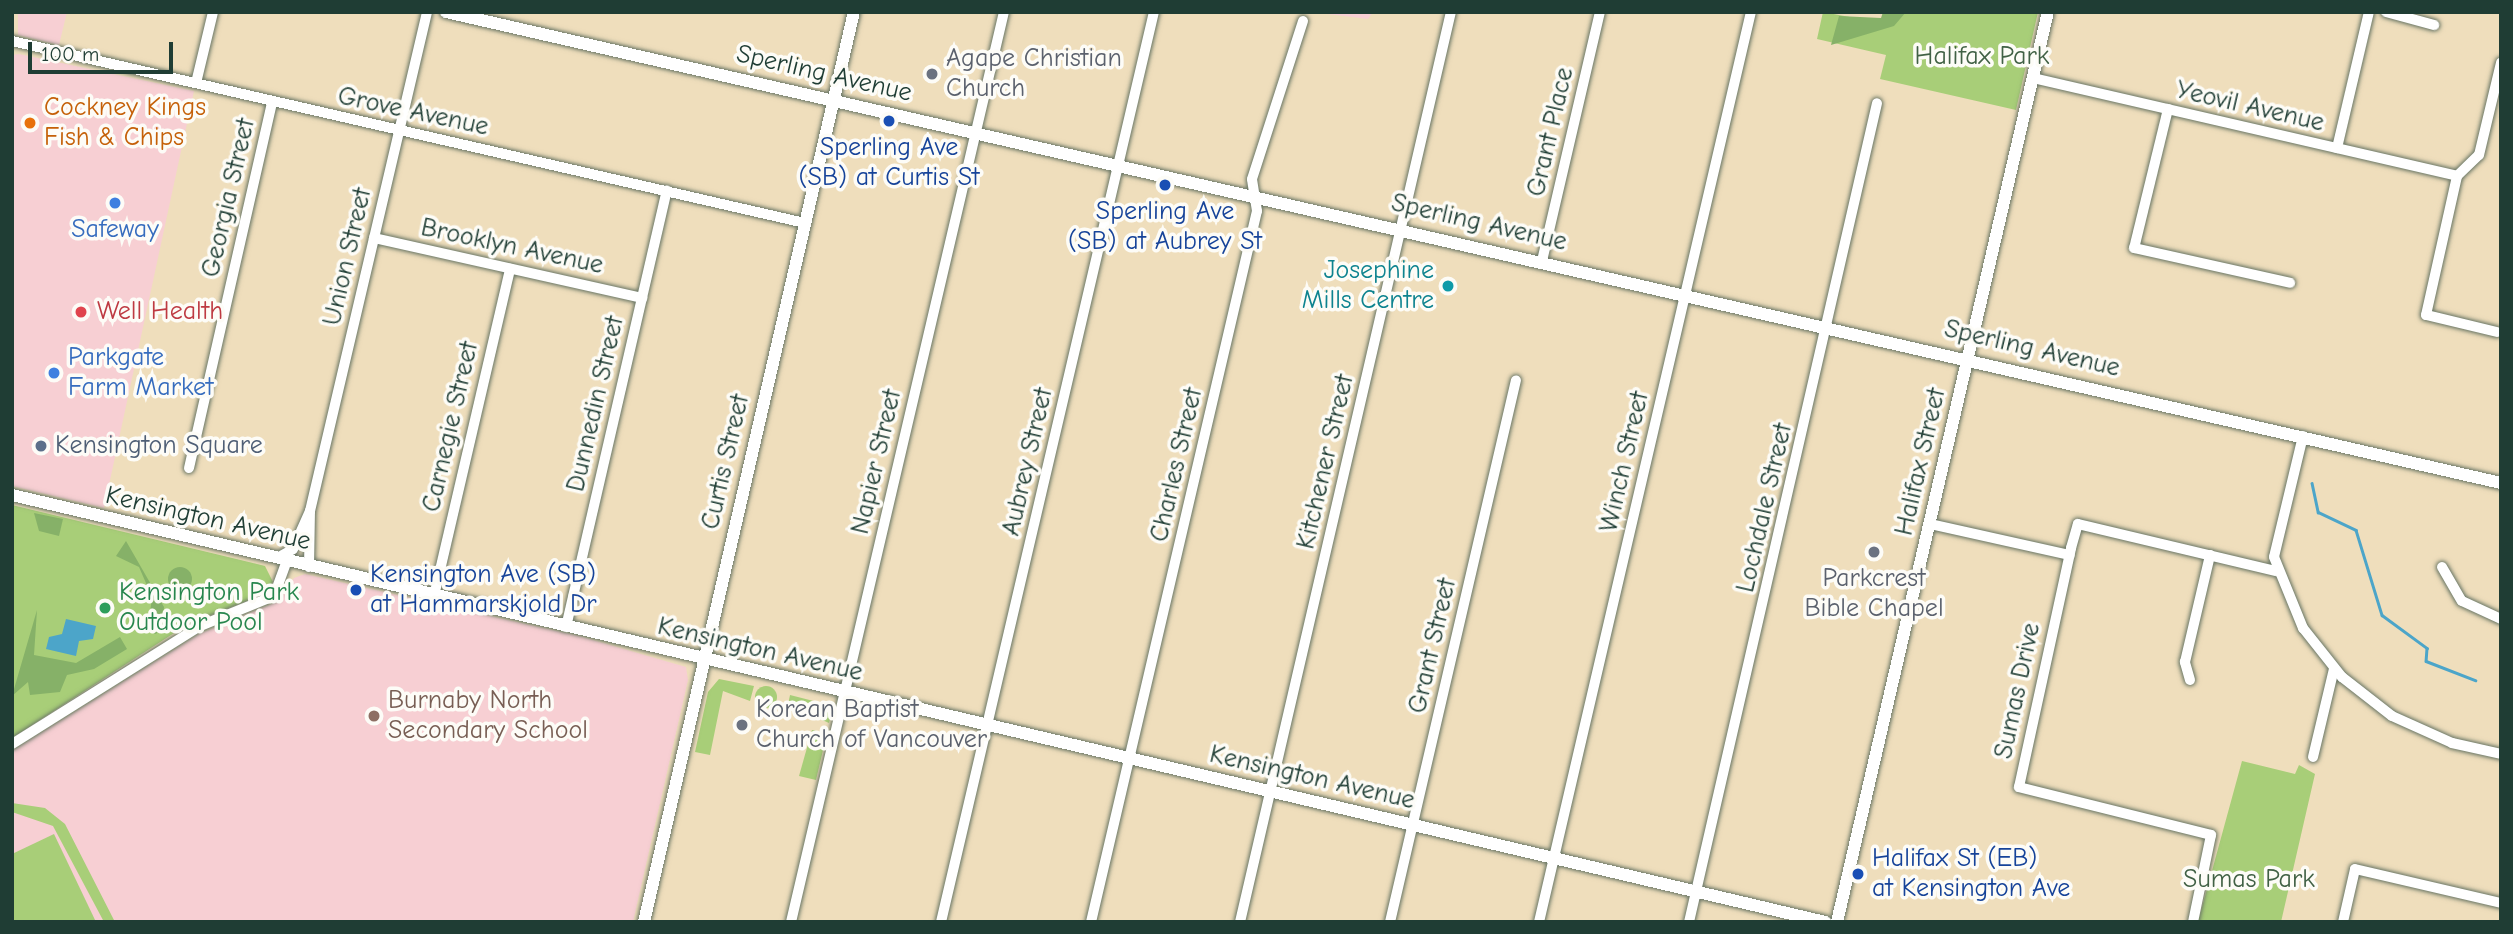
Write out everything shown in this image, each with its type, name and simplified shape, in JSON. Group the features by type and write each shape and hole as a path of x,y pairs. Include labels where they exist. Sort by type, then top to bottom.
{"street":[{"path":"196,83 213,12"},
{"name":"Union Street","path":"282,560 293,549 310,511 427,12"},
{"name":"Sperling Avenue","path":"446,12 1969,357 2501,483"},
{"name":"Curtis Street","path":"644,922 854,12"},
{"name":"Napier Street","path":"791,922 1004,12"},
{"name":"Aubrey Street","path":"941,922 1154,12"},
{"name":"Kitchener Street","path":"1240,922 1451,12"},
{"name":"Grant Place","path":"1542,261 1601,12"},
{"name":"Winch Street","path":"1539,922 1751,12"},
{"name":"Halifax Street","path":"1837,922 2048,12"},
{"path":"2337,148 2369,12"},
{"path":"2386,12 2434,25"},
{"name":"Charles Street","path":"1091,922 1254,223 1254,195 1262,138 1303,20"},
{"name":"Grove Avenue","path":"12,41 805,223"},
{"path":"2497,332 2426,315 2457,176 2479,156 2501,63"},
{"name":"Yeovil Avenue","path":"2033,78 2457,176"},
{"name":"Georgia Street","path":"189,468 272,102"},
{"name":"Lochdale Street","path":"1689,922 1877,103"},
{"path":"2168,109 2134,248 2290,283"},
{"name":"Dunnedin Street","path":"566,627 667,191"},
{"name":"Brooklyn Avenue","path":"374,238 642,298"},
{"name":"Carnegie Street","path":"434,596 510,269"},
{"name":"Grant Street","path":"1390,922 1516,380"},
{"path":"2303,436 2276,571 2303,628 2334,670 2416,729 2501,754"},
{"name":"Kensington Avenue","path":"12,495 1825,922"},
{"name":"Union Street","path":"309,567 310,511"},
{"path":"1930,524 2070,555"},
{"name":"Sumas Drive","path":"2193,922 2211,835 2019,787 2077,524 2276,571"},
{"path":"2190,680 2185,662 2210,555"},
{"path":"12,744 200,626 274,596 282,560"},
{"path":"2442,568 2462,601 2501,620"},
{"path":"2313,757 2334,670"},
{"path":"2343,922 2355,869 2501,903"}],"shaded area":[{"path":"18,12 67,12 59,45 18,35"},
{"path":"1311,12 1373,12 1368,19"},
{"path":"19,54 194,91 104,508 12,486 12,55"},
{"name":"Burnaby North Secondary School","path":"305,574 579,636 686,667 688,680 633,922 12,922 12,751 199,634 279,601 294,578"}],"green space":[{"name":"Halifax Park","path":"1823,12 1892,25 1896,12 2038,12 2016,110 1880,79 1886,55 1817,39"},
{"path":"1883,12 1906,12 1894,26 1831,45 1839,16 1881,18"},
{"path":"12,505 265,566 273,582 264,594 188,624 12,738"},
{"path":"34,513 63,519 59,536 39,531"},
{"path":"126,541 164,607 162,631 155,634 148,629 152,597 139,567 116,556"},
{"path":"180,567 191,574 192,579 185,590 180,591 169,584 168,579 175,568"},
{"path":"37,610 34,655 76,663 120,637 127,649 94,669 67,675 60,692 30,695 28,682 12,696"},
{"path":"719,679 754,686 750,701 723,691 710,755 695,752 708,692"},
{"path":"766,686 774,689 777,697 774,705 766,708 758,705 755,697 758,689"},
{"path":"790,695 833,706 829,723 788,705"},
{"path":"812,730 827,733 816,780 799,776"},
{"name":"Sumas Park","path":"2242,761 2295,774 2299,765 2315,774 2281,922 2198,922"},
{"path":"12,803 45,808 65,824 115,922 104,922 53,826 12,812"},
{"path":"54,834 96,922 12,922 12,854"}],"water":[{"path":"66,619 96,626 93,639 79,641 76,656 46,649 49,637 62,634"}],"waterway":[{"path":"2312,483 2318,512 2356,530 2382,615 2427,648 2426,661 2475,680"}],"place":[{"name":"Agape Christian Church","path":"932,74"},
{"name":"Sperling Ave (SB) at Curtis St","path":"889,121"},
{"name":"Cockney Kings Fish & Chips","path":"30,123"},
{"name":"Sperling Ave (SB) at Aubrey St","path":"1165,185"},
{"name":"Safeway","path":"115,203"},
{"name":"Josephine Mills Centre","path":"1448,286"},
{"name":"Well Health","path":"81,312"},
{"name":"Parkgate Farm Market","path":"54,373"},
{"name":"Kensington Square","path":"41,446"},
{"name":"Parkcrest Bible Chapel","path":"1874,552"},
{"name":"Kensington Ave (SB) at Hammarskjold Dr","path":"356,590"},
{"name":"Kensington Park Outdoor Pool","path":"105,608"},
{"name":"Burnaby North Secondary School","path":"374,716"},
{"name":"Korean Baptist Church of Vancouver","path":"742,725"},
{"name":"Halifax St (EB) at Kensington Ave","path":"1858,874"}]}
